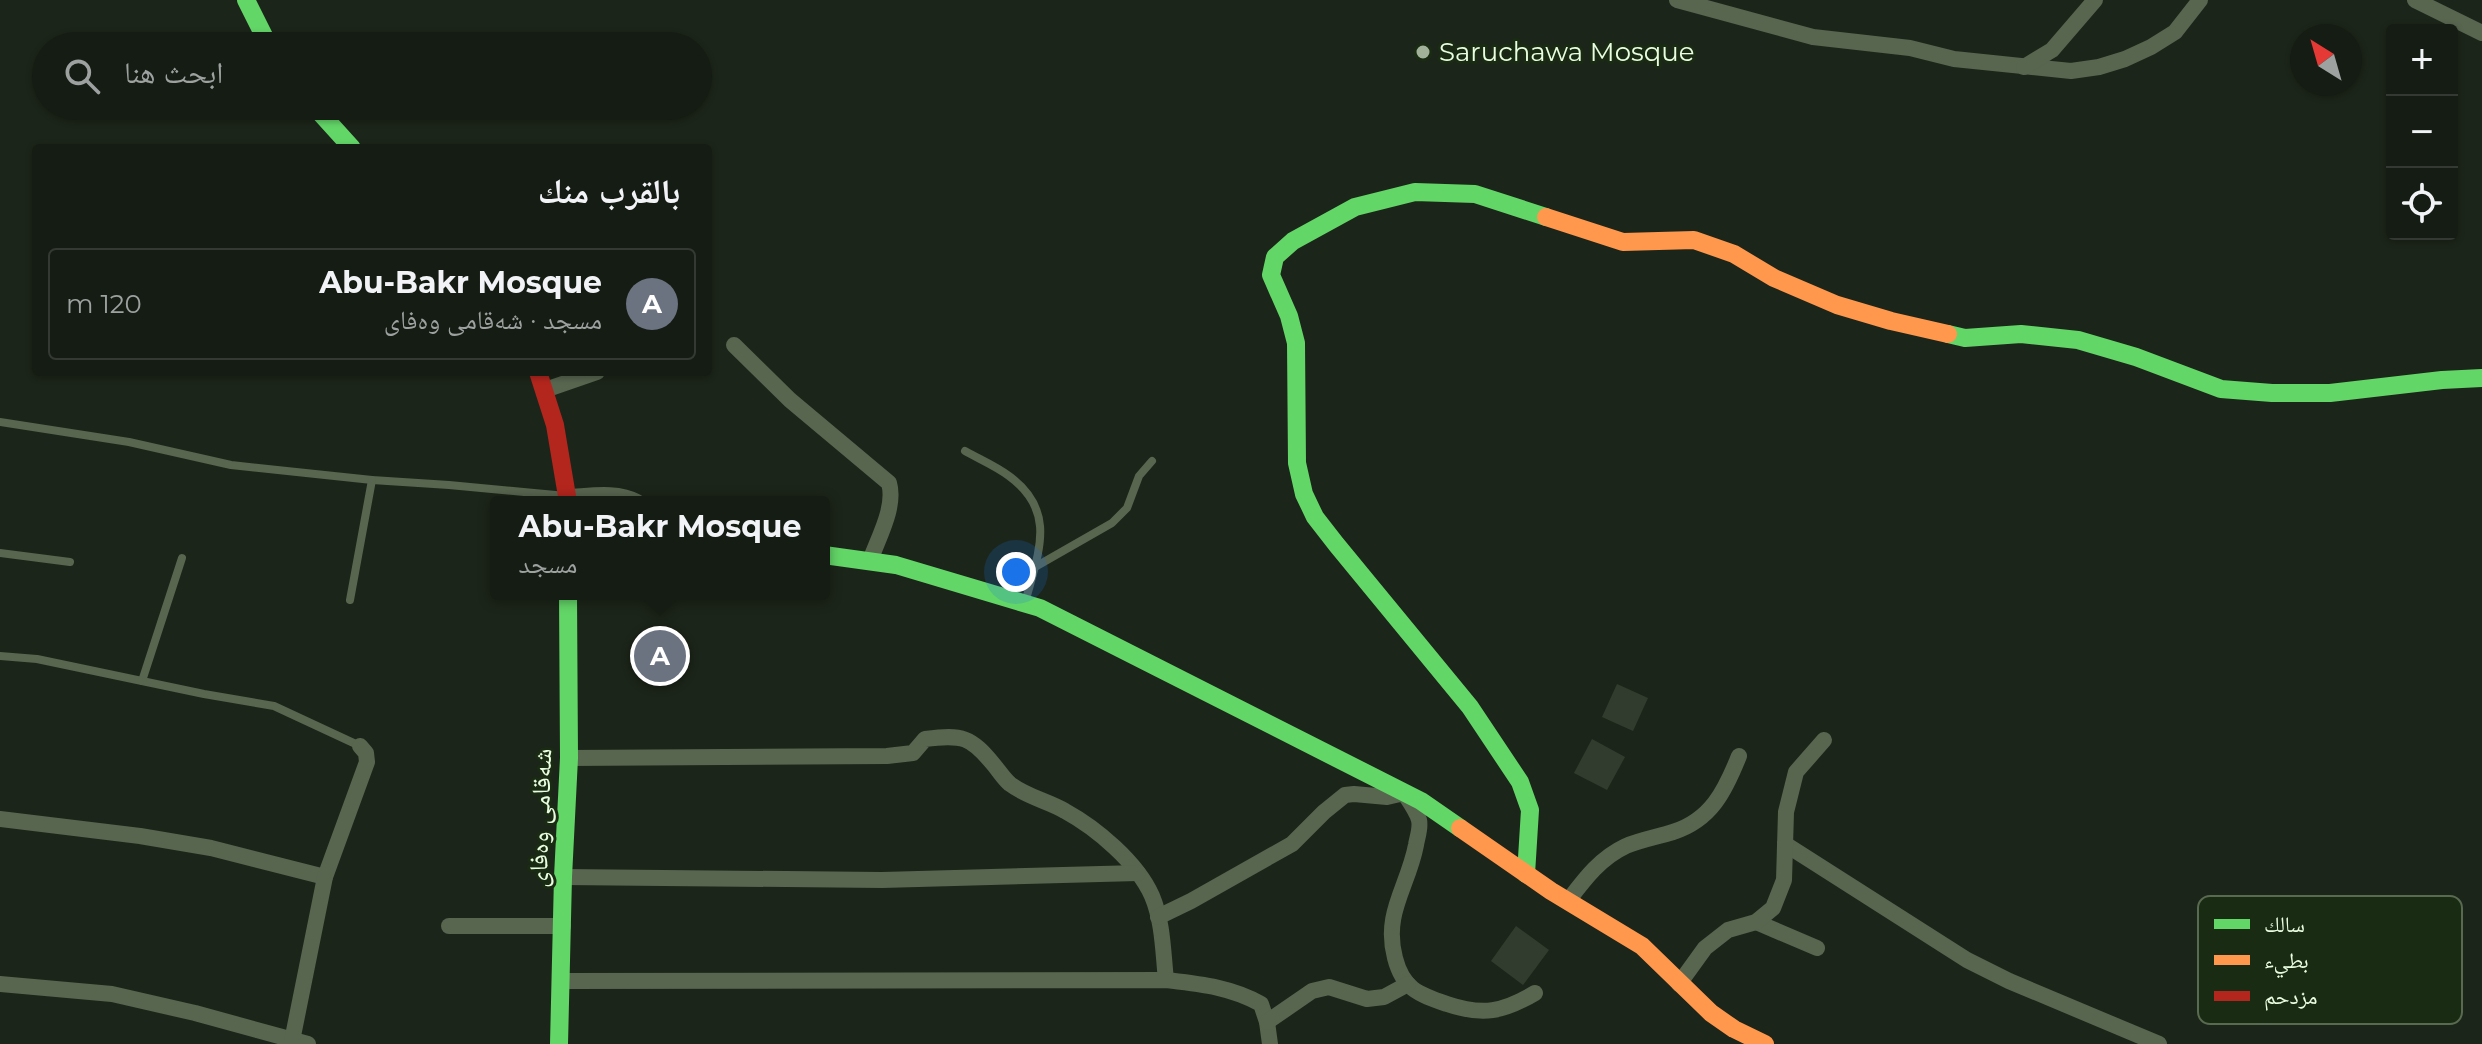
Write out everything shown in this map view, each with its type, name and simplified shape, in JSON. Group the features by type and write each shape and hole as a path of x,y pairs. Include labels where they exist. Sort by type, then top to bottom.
{"street":[{"path":"246,0 262,32"},
{"path":"1677,0 1813,37 1910,48 1954,59 2071,71 2099,67 2151,47 2175,32 2200,0"},
{"path":"2024,67 2052,50 2095,0"},
{"path":"2415,0 2482,33"},
{"path":"327,120 348,144"},
{"path":"1526,874 1530,810 1520,782 1470,707 1336,544 1315,517 1304,494 1297,463 1296,343 1289,316 1271,275 1275,257 1293,241 1355,207 1415,192 1475,194 1623,242 1694,240 1734,254 1774,278 1837,305 1891,321 1965,338 2021,334 2078,340 2136,357 2221,389 2330,393 2482,378"},
{"path":"734,345 790,400 889,483 892,492 887,514 870,561"},
{"path":"540,376 555,425 567,496"},
{"path":"545,390 585,376"},
{"path":"595,496 616,496"},
{"path":"830,556 896,565 1040,608 1421,801 1526,874 1642,946 1679,984 1734,1029 1765,1044"},
{"name":"شەقامی وەفای","path":"559,1044 569,758 568,600"},
{"path":"569,758 887,756 913,753 925,739 965,739 979,747 1009,783 1091,825 1138,873 1152,896 1158,917 1166,980"},
{"path":"1679,984 1705,948 1728,930 1756,922 1773,908 1784,880 1786,812 1796,772 1824,740"},
{"path":"0,984 112,994 300,1042 325,877 367,762 366,753 360,746"},
{"path":"1568,901 1601,861 1625,847 1676,831 1700,819 1725,791 1739,756"},
{"path":"1158,917 1292,844 1345,795 1387,797 1404,793"},
{"path":"1404,793 1419,821 1414,856 1392,914 1391,945 1399,975 1417,994 1486,1011 1510,1008 1535,993"},
{"path":"0,819 211,848 325,877"},
{"path":"1785,844 1967,960 2009,981 2159,1044"},
{"path":"563,877 882,880 1138,873"},
{"path":"1756,922 1817,948"},
{"path":"449,926 563,926"},
{"path":"560,981 1166,980 1218,986 1246,995 1261,1004 1270,1044"},
{"path":"1267,1022 1312,991 1329,987 1367,999 1384,997 1408,984"}],"lane":[{"path":"0,422 129,442 231,465 542,496"},
{"path":"965,451 1008,475 1030,494 1037,506 1041,520 1039,552 1024,604"},
{"path":"1035,567 1112,523 1127,508 1139,476 1152,461"},
{"path":"350,600 372,480"},
{"path":"0,553 70,562"},
{"path":"142,681 182,558"},
{"path":"0,656 37,659 274,706 360,746"}],"building":[{"path":"1617,684 1648,698 1633,731 1602,717"},
{"path":"1592,739 1625,757 1607,790 1574,773"},
{"path":"1516,926 1549,950 1523,985 1491,961"}],"traffic: fast":[{"path":"246,0 262,32"},
{"path":"327,120 348,144"},
{"path":"1526,874 1530,810 1520,782 1470,707 1336,544 1315,517 1304,494 1297,463 1296,343 1289,316 1271,275 1275,257 1293,241 1355,207 1415,192 1475,194 1546,217"},
{"path":"1948,334 1965,338 2021,334 2078,340 2136,357 2221,389 2330,393 2482,378"},
{"path":"830,556 896,565 1040,608 1421,801 1460,828"},
{"path":"559,1044 569,758 568,600"}],"traffic: slow":[{"path":"1546,217 1623,242 1694,240 1734,254 1774,278 1837,305 1948,334"},
{"path":"1460,828 1551,891 1642,946 1711,1013 1734,1029 1765,1044"}],"traffic: jam":[{"path":"539,376 555,425 567,496"}],"place":[{"name":"Saruchawa Mosque","path":"1423,52"},
{"name":"Abu-Bakr Mosque","path":"660,656"}]}
